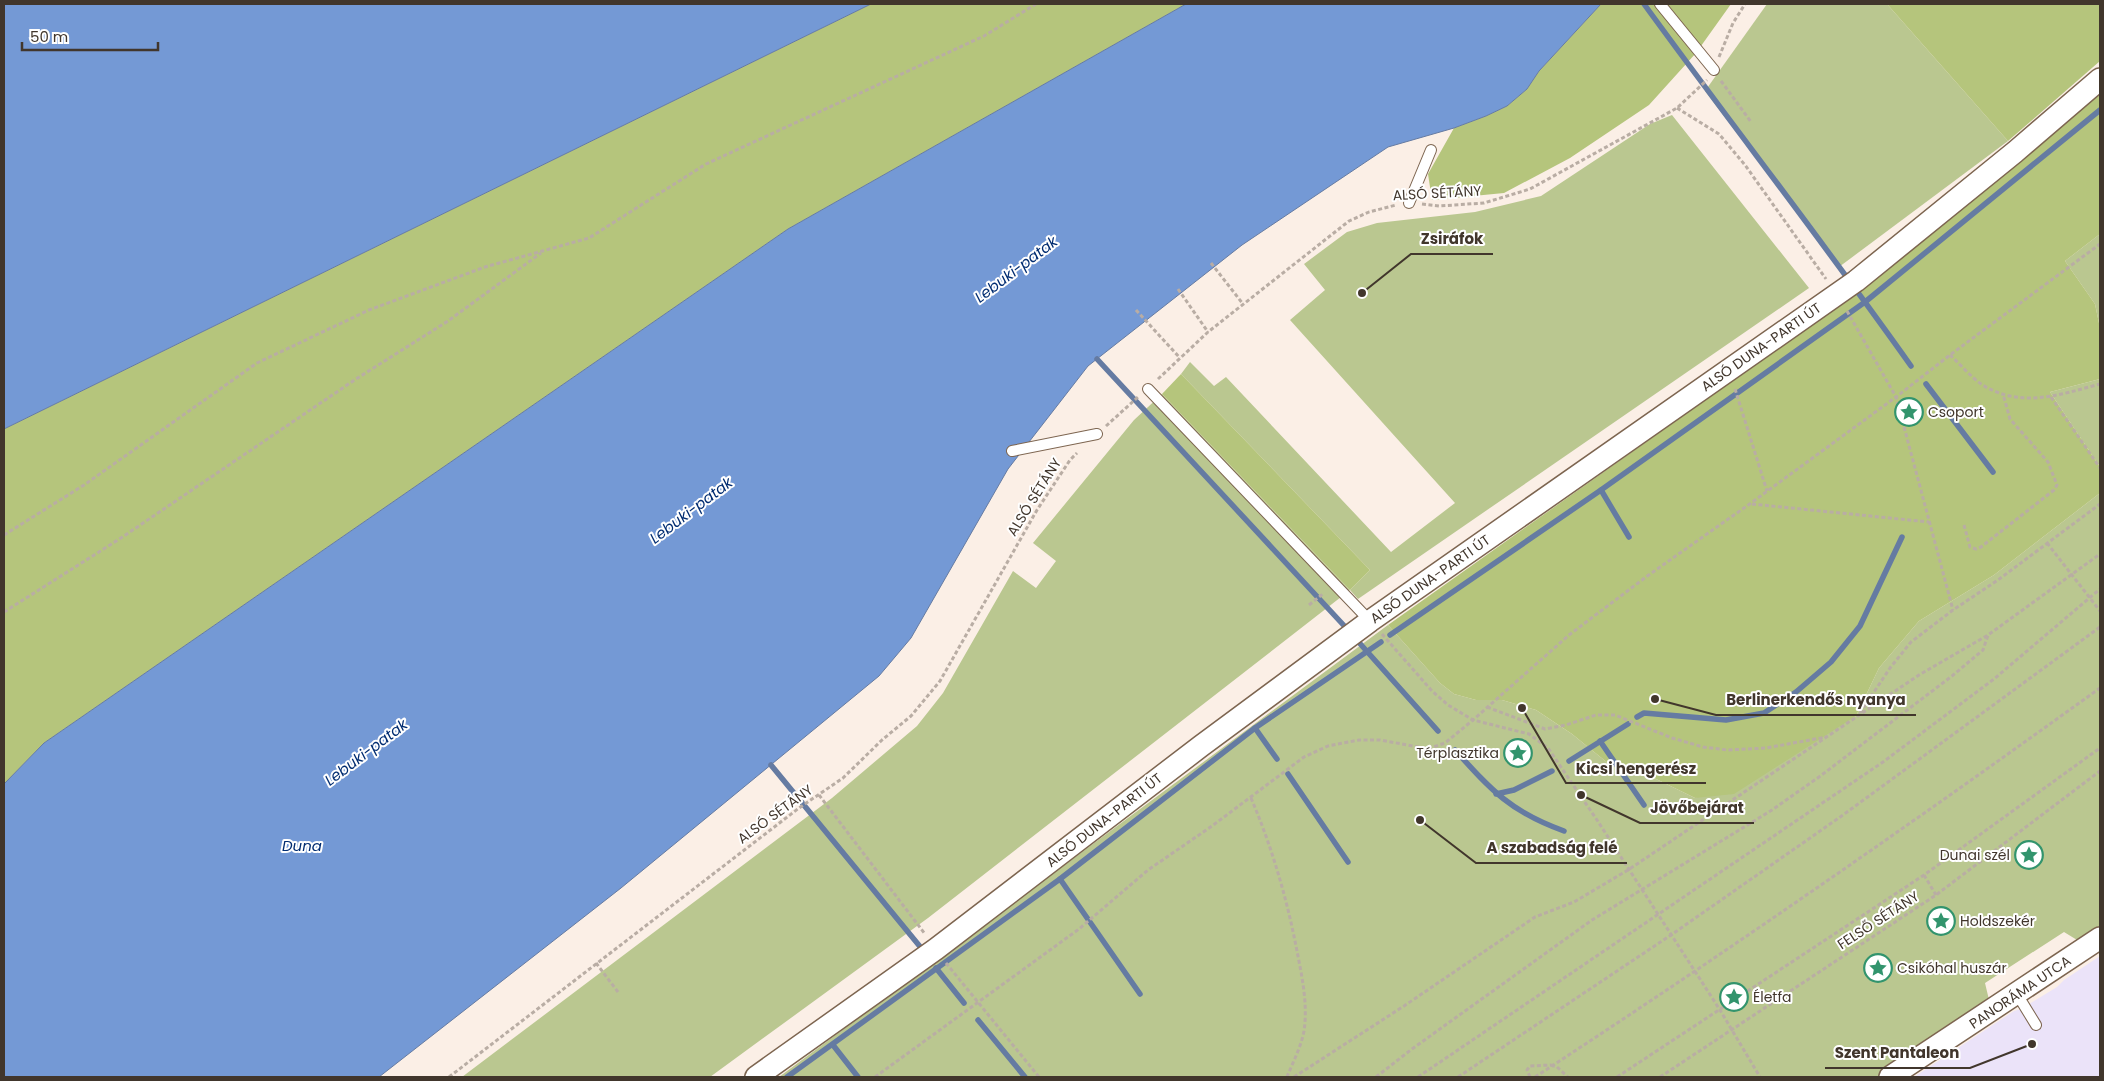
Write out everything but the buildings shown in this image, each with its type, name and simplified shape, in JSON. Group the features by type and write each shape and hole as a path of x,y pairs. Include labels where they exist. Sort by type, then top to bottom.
{"street":[{"name":"ALSÓ DUNA-PARTI ÚT","path":"756,1077 942,957 1201,746 1358,630 1847,293 2100,79"},
{"name":"PANORÁMA UTCA","path":"1890,1077 2100,938"}],"lane":[{"path":"1660,4 1714,70"},
{"path":"1409,203 1431,150"},
{"path":"1148,389 1358,630"},
{"path":"1012,451 1097,434"},
{"path":"2017,994 2036,1024"}],"path":[{"path":"4,535 84,485 257,364 369,310 485,267 589,238 706,164 984,36 1036,4"},
{"name":"ALSÓ SÉTÁNY","path":"449,1077 799,808 843,778 882,740 911,716 940,681 1037,510 1070,460 1208,332 1348,222 1369,212 1409,203 1439,206 1484,203 1530,188 1677,108 1699,89 1714,70 1733,23 1745,4"},
{"path":"1714,70 1751,122"},
{"path":"1677,108 1719,134 1847,293 1850,316 1896,398 1953,610"},
{"path":"875,1077 1079,928 1148,870 1251,798 1304,757 1328,746 1359,740 1373,740 1424,748 1445,743 1569,635 1646,577 1751,504 1896,398 1950,354 2100,244"},
{"path":"4,612 121,538 356,379 448,320 544,251"},
{"path":"1211,263 1244,304"},
{"path":"1178,289 1208,332"},
{"path":"1136,310 1180,358"},
{"path":"1950,354 1981,384 2002,394 2026,399 2051,397 2100,384"},
{"path":"1735,388 1768,491"},
{"path":"1964,525 1970,547 1976,549 1981,547 2054,490 2057,485 2048,462 2010,419 2002,394"},
{"path":"2051,397 2100,468"},
{"path":"1751,504 1930,522"},
{"path":"1858,716 1890,668 1911,642 2100,504"},
{"path":"2047,543 2100,611"},
{"path":"1294,1077 1404,1006 1535,917 1574,902 1628,870 1919,675 1988,635 2100,554"},
{"path":"1418,1077 1883,762 1994,679 2100,589"},
{"path":"1310,604 1325,592"},
{"path":"1458,1077 1671,935 1843,815 2100,627"},
{"path":"1376,1077 1592,920 1772,810 1902,715 1983,650 1988,635"},
{"path":"1390,643 1432,691 1448,705 1473,720 1529,734 1548,748 1720,1010 1760,1077"},
{"path":"1535,1077 1695,973 1958,790 2100,688"},
{"path":"1487,707 1545,729 1566,725 1596,715 1615,715 1672,738 1703,747 1728,750 1766,748 1827,737"},
{"path":"1617,1077 1924,875 2100,748"},
{"name":"FELSŐ SÉTÁNY","path":"1660,1077 1936,895 2100,771"},
{"path":"820,795 942,957 1039,1077"},
{"path":"1251,798 1264,829 1278,873 1302,977 1305,1006 1304,1031 1287,1077"},
{"path":"1924,875 1936,895"},
{"path":"596,963 618,992"},
{"path":"1530,1077 1527,1070 1530,1066 1544,1064 1557,1067 1568,1077"}],"shaded area":[{"path":"2100,956 2100,1077 1914,1077 2014,1011 2021,1009 2057,987 2064,980"}],"green space":[{"path":"871,4 1186,4 788,229 44,743 4,784 4,429"},
{"path":"1601,4 1731,4 1696,53 1649,105 1570,158 1504,193 1432,200 1428,174 1454,128 1507,106 1527,89 1539,71"},
{"path":"1767,4 1887,4 2008,141 1839,267 1705,91"},
{"path":"1887,4 2100,4 2100,61 2008,141"},
{"path":"2100,93 2100,234 2065,261 2095,304 2100,328 2100,379 2050,392 2100,467 2100,493 1994,575 1919,621 1879,668 1856,716 1734,794 1695,798 1650,776 1609,764 1572,734 1536,710 1502,700 1476,700 1454,694 1440,683 1388,625 1825,315"},
{"path":"1672,115 1809,288 1358,599 1350,590 1370,570 1181,374 1190,362 1214,386 1226,377 1391,552 1455,503 1290,320 1325,290 1304,264 1347,232 1377,223 1475,212 1541,196 1650,124"},
{"path":"2100,234 2100,328 2095,304 2065,261"},
{"path":"1181,374 1370,570 1350,590 1162,394"},
{"path":"2100,379 2100,467 2050,392"},
{"path":"1162,394 1350,590 928,918 710,1077 462,1077 832,798 917,726 943,693 1013,571 1036,588 1056,561 1033,543 1134,420"},
{"path":"2100,493 2100,929 2082,943 2064,932 1985,983 1990,1004 1879,1077 779,1077 1388,625 1440,683 1454,694 1476,700 1502,700 1536,710 1572,734 1609,764 1650,776 1695,798 1856,716 1879,668 1919,621 1994,575"}],"water":[{"path":"4,4 871,4 4,429"},
{"name":"Duna","path":"1186,4 1601,4 1539,71 1527,89 1507,106 1454,128 1388,147 1242,245 1088,366 1008,469 911,638 879,676 621,888 379,1077 4,1077 4,784 44,743 788,229"}],"waterway":[{"path":"1644,4 1911,366"},
{"path":"1390,635 1601,490 1865,302 2100,110"},
{"path":"1097,359 1349,631"},
{"path":"1926,384 1993,472"},
{"path":"1601,490 1629,537"},
{"path":"1637,717 1644,713 1726,720 1764,713 1796,692 1831,662 1860,626 1902,537"},
{"path":"1355,638 1438,731"},
{"path":"787,1077 1060,879 1255,728 1381,642"},
{"path":"1569,761 1628,724"},
{"path":"1255,728 1277,759"},
{"path":"1600,741 1644,805"},
{"path":"1455,750 1492,789 1516,808 1564,831"},
{"path":"771,765 922,949"},
{"path":"1496,794 1514,790 1552,771"},
{"path":"1288,774 1348,862"},
{"path":"1060,879 1140,994"},
{"path":"936,968 964,1003"},
{"path":"978,1020 1025,1077"},
{"path":"833,1045 858,1077"}],"place":[{"name":"Zsiráfok","path":"1362,293"},
{"name":"Csoport","path":"1909,412"},
{"name":"Berlinerkendős nyanya","path":"1655,699"},
{"name":"Kicsi hengerész","path":"1522,708"},
{"name":"Térplasztika","path":"1518,753"},
{"name":"Jövőbejárat","path":"1581,795"},
{"name":"A szabadság felé","path":"1420,820"},
{"name":"Dunai szél","path":"2029,855"},
{"name":"Holdszekér","path":"1941,921"},
{"name":"Csikóhal huszár","path":"1878,968"},
{"name":"Életfa","path":"1734,997"},
{"name":"Szent Pantaleon","path":"2032,1044"}],"water label":[{"name":"Lebuki-patak","path":"1016,269"},
{"name":"Lebuki-patak","path":"691,510"},
{"name":"Lebuki-patak","path":"366,752"}]}
